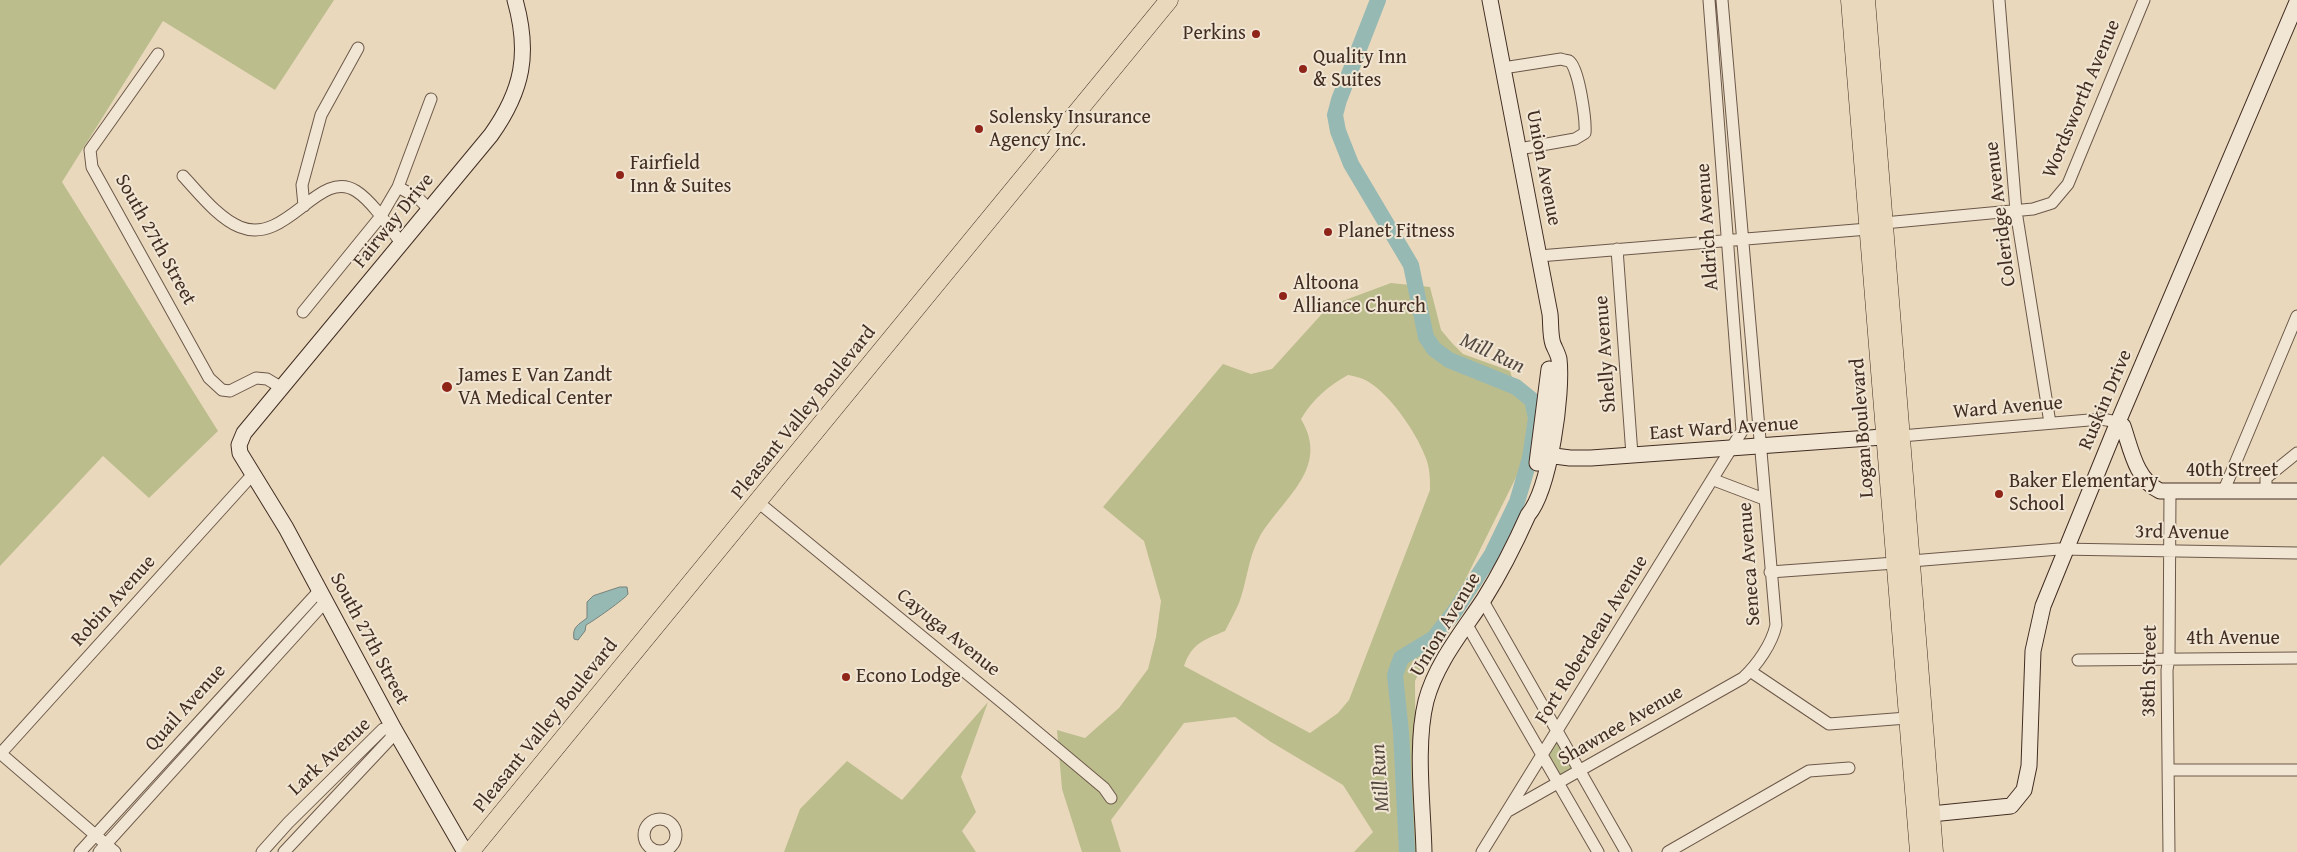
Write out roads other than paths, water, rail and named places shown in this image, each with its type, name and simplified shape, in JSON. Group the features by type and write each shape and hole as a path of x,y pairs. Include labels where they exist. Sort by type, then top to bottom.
{"main road":[{"name":"Pleasant Valley Boulevard","path":"470,852 1169,0"},
{"name":"Logan Boulevard","path":"1850,0 1876,226"},
{"name":"Logan Boulevard","path":"1866,0 1876,226 1892,436 1903,562 1932,814 1934,852"},
{"name":"Logan Boulevard","path":"1903,562 1907,718 1919,852"}],"street":[{"name":"Fairway Drive","path":"239,445 244,433 491,135 514,97 524,57 523,37 515,0"},
{"name":"Union Avenue","path":"1424,852 1421,749 1422,722 1426,700 1437,671 1508,560 1528,515 1534,508 1543,484 1544,455 1556,416 1559,357 1553,343 1550,314 1490,0"},
{"name":"Aldrich Avenue","path":"1709,0 1742,432 1733,448"},
{"name":"Aldrich Avenue","path":"1722,0 1760,446"},
{"name":"Coleridge Avenue","path":"1999,0 2016,211 2050,423"},
{"name":"Wordsworth Avenue","path":"1539,256 1876,226 2016,211 2052,203 2068,184 2144,0"},
{"name":"Ruskin Drive","path":"1932,814 2011,806 2024,790 2029,766 2033,651 2043,606 2118,422 2297,2"},
{"path":"304,206 302,185 321,115 358,48"},
{"name":"South 27th Street","path":"158,54 90,150 92,167 209,378 222,390 230,390 256,378 266,379 282,388"},
{"path":"1504,68 1561,59 1569,61 1574,68 1586,122 1585,133 1575,139 1519,149"},
{"path":"303,312 381,216 398,186 431,99"},
{"path":"183,176 225,218 241,227 261,229 281,223 326,189 343,186 356,191 381,216 401,243"},
{"path":"398,186 418,198 429,209"},
{"name":"Shelly Avenue","path":"1618,249 1632,455"},
{"path":"2224,490 2297,316"},
{"name":"Ward Avenue","path":"1892,436 2101,419 2118,422"},
{"name":"40th Street","path":"2118,422 2123,426 2140,472 2152,487 2160,491 2297,490"},
{"name":"East Ward Avenue","path":"1544,455 1592,458 1892,436"},
{"name":"South 27th Street","path":"239,445 240,453 254,473 323,596 394,729 465,852"},
{"name":"Seneca Avenue","path":"1750,671 1774,636 1776,624 1760,446"},
{"name":"Fort Roberdeau Avenue","path":"1482,852 1733,448"},
{"path":"2266,490 2266,478 2297,453"},
{"name":"Robin Avenue","path":"0,753 254,473"},
{"path":"1714,480 1764,499"},
{"name":"38th Street","path":"2169,852 2167,670 2169,658 2170,491"},
{"name":"Cayuga Avenue","path":"758,502 1004,704 1104,788 1111,798"},
{"name":"3rd Avenue","path":"1770,572 2066,549 2297,553"},
{"name":"Quail Avenue","path":"80,852 168,756 323,596"},
{"name":"Quail Avenue","path":"102,848 178,765 323,596"},
{"path":"1483,600 1626,852"},
{"path":"1467,625 1598,852"},
{"name":"4th Avenue","path":"2078,660 2297,658"},
{"path":"1750,671 1829,724 1907,718"},
{"name":"Shawnee Avenue","path":"1508,811 1743,678 1750,671"},
{"name":"Lark Avenue","path":"262,852 288,823 383,729 394,729 390,738 284,852"},
{"path":"0,753 96,835 102,848 115,852"},
{"path":"168,756 178,765"},
{"path":"1668,852 1809,771 1849,768"},
{"path":"2168,770 2297,770"}],"water":[{"path":"620,587 627,587 628,594 586,625 585,631 578,640 574,639 575,629 587,618 587,602 593,596"}],"waterway":[{"name":"Mill Run","path":"1378,0 1339,100 1335,115 1338,131 1351,164 1411,265 1426,337 1434,349 1449,360 1516,387 1532,400 1536,418 1530,458 1517,502 1492,554 1455,611 1434,638 1401,658 1395,675 1401,732 1407,852"}],"place":[{"name":"Perkins","path":"1256,34"},
{"name":"Quality Inn & Suites","path":"1303,69"},
{"name":"Solensky Insurance Agency Inc.","path":"979,129"},
{"name":"Fairfield Inn & Suites","path":"620,175"},
{"name":"Planet Fitness","path":"1328,232"},
{"name":"Altoona Alliance Church","path":"1283,296"},
{"name":"James E Van Zandt VA Medical Center","path":"447,387"},
{"name":"Baker Elementary School","path":"1999,494"},
{"name":"Econo Lodge","path":"846,677"}]}
